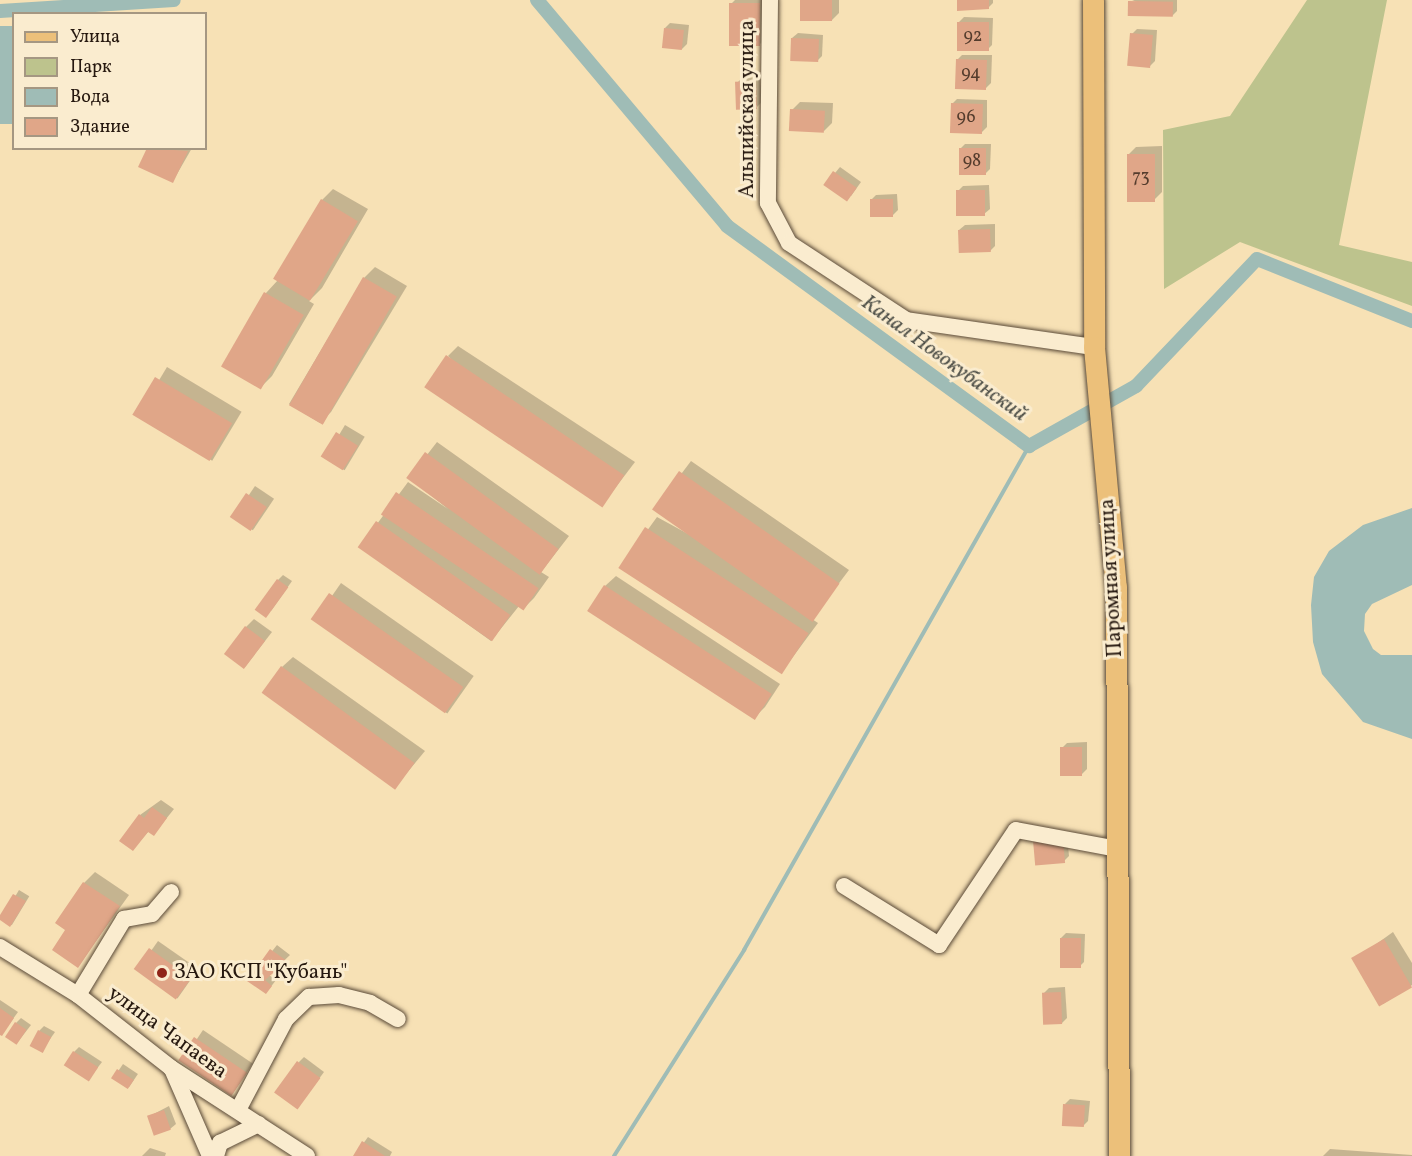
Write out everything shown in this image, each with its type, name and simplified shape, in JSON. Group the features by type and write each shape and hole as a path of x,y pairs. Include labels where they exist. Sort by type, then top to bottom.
{"main road":[{"name":"Паромная улица","path":"1093,0 1095,355 1116,587 1119,1156"}],"street":[{"name":"Альпийская улица","path":"770,0 768,203 789,243 906,320 1095,355"},
{"path":"844,886 939,945 1016,830 1118,849"},
{"path":"78,995 124,919 152,914 171,892"},
{"name":"улица Чапаева","path":"0,947 78,995 171,1068 259,1124 301,1155"},
{"path":"238,1110 286,1019 309,997 339,995 370,1003 398,1019"},
{"path":"171,1068 210,1156"},
{"path":"216,1156 220,1143 259,1124"}],"green space":[{"path":"1307,0 1387,0 1339,245 1412,262 1412,306 1240,242 1164,289 1163,130 1230,116"}],"water":[{"path":"0,26 12,26 12,124 0,124"},
{"path":"1412,508 1412,585 1372,604 1365,614 1364,631 1373,649 1381,655 1412,655 1412,739 1363,722 1322,674 1313,642 1311,605 1314,577 1329,551 1363,525"}],"building":[{"path":"800,0 832,0 832,21 800,21"},
{"path":"957,0 989,0 989,9 957,11"},
{"path":"1128,1 1173,2 1173,17 1128,16"},
{"path":"729,3 760,3 760,46 729,46"},
{"path":"957,22 989,22 989,51 957,51"},
{"path":"664,28 684,30 682,50 662,48"},
{"path":"1130,33 1153,35 1150,68 1127,66"},
{"path":"791,38 819,39 818,62 790,61"},
{"path":"956,59 987,60 986,90 955,89"},
{"path":"756,81 757,109 736,110 735,82"},
{"path":"951,103 983,104 982,134 950,133"},
{"path":"790,109 825,111 824,133 789,131"},
{"path":"959,148 986,148 986,175 959,175"},
{"path":"146,150 188,151 173,183 138,167"},
{"path":"1127,154 1155,154 1155,202 1127,202"},
{"path":"833,171 857,188 847,202 823,185"},
{"path":"956,190 985,190 985,216 956,216"},
{"path":"321,199 358,221 310,301 273,279"},
{"path":"870,199 893,199 893,217 870,217"},
{"path":"990,229 991,252 959,253 958,230"},
{"path":"363,277 397,296 323,425 289,405"},
{"path":"264,292 304,315 261,389 221,366"},
{"path":"446,355 624,475 602,508 424,387"},
{"path":"155,377 232,423 209,461 132,415"},
{"path":"336,432 358,446 343,470 321,457"},
{"path":"425,452 558,549 540,575 406,478"},
{"path":"679,471 840,583 813,622 652,510"},
{"path":"396,492 539,588 523,611 381,514"},
{"path":"246,493 267,507 251,531 230,517"},
{"path":"376,521 510,615 492,641 358,547"},
{"path":"645,527 809,633 782,674 618,568"},
{"path":"277,579 288,587 266,618 255,610"},
{"path":"604,585 772,694 755,720 587,611"},
{"path":"329,593 463,687 445,713 311,619"},
{"path":"245,626 265,641 244,669 224,654"},
{"path":"281,666 414,763 395,790 262,693"},
{"path":"1060,747 1082,747 1082,776 1060,776"},
{"path":"152,807 167,818 154,836 148,832 133,851 119,841 139,814 144,818"},
{"path":"1063,839 1065,863 1035,866 1033,842"},
{"path":"83,882 120,906 78,968 52,950 65,930 55,923"},
{"path":"13,894 26,901 10,927 0,920 0,915"},
{"path":"1060,938 1081,938 1081,968 1060,968"},
{"path":"1384,939 1412,987 1379,1006 1351,958"},
{"name":"ЗАО КСП \"Кубань\"","path":"149,948 191,979 176,1000 134,969"},
{"path":"270,949 287,961 265,980 272,986 266,994 247,981"},
{"path":"1061,992 1062,1024 1043,1025 1042,993"},
{"path":"0,1008 14,1018 2,1036 0,1035"},
{"path":"15,1022 27,1030 17,1045 5,1037"},
{"path":"38,1030 51,1037 43,1053 30,1046"},
{"path":"194,1037 247,1073 231,1096 178,1060"},
{"path":"73,1051 98,1067 89,1082 64,1065"},
{"path":"297,1061 320,1078 298,1110 274,1093"},
{"path":"117,1069 134,1080 128,1089 111,1078"},
{"path":"1063,1104 1085,1105 1084,1127 1062,1126"},
{"path":"164,1110 171,1130 154,1136 147,1116"},
{"path":"362,1141 385,1156 353,1156"}],"waterway":[{"name":"Канал Новокубанский","path":"0,11 174,0"},
{"name":"Канал Новокубанский","path":"537,0 727,226 1029,446 1136,386 1257,259 1412,321"},
{"path":"614,1156 744,950 1029,446"}],"place":[{"name":"ЗАО КСП \"Кубань\"","path":"162,973"}]}
